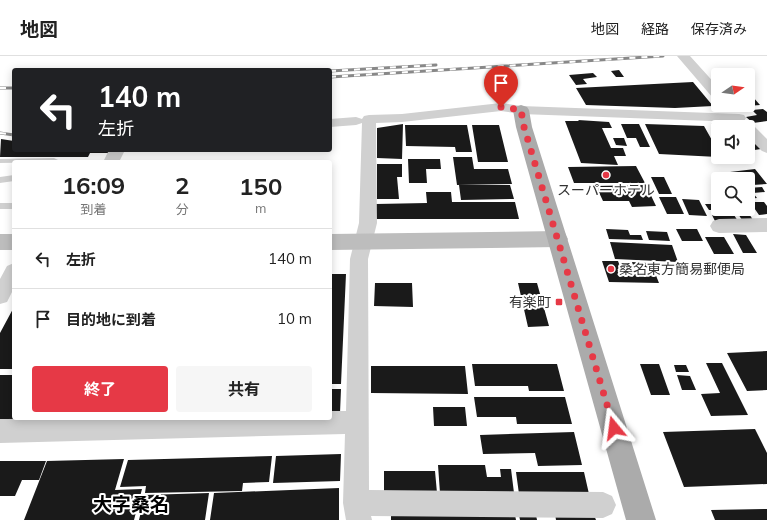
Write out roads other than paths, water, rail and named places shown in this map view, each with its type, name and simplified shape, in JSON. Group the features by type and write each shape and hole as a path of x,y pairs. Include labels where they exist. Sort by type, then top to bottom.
{"main road":[{"path":"521,110 524,127 641,520"}],"street":[{"path":"683,56 711,87"},
{"path":"603,505 358,512 359,259 368,223 369,119 402,118 501,107 521,110 711,122"},
{"path":"332,123 356,122 370,111"},
{"path":"734,112 741,120"},
{"path":"755,135 767,148"},
{"path":"719,226 767,225"},
{"path":"332,242 558,239"},
{"path":"0,242 12,242"},
{"path":"0,296 12,275"},
{"path":"0,432 358,422"}],"lane":[{"path":"0,161 12,161"},
{"path":"0,180 12,178"},
{"path":"0,206 12,206"}],"railway":[{"path":"332,77 663,56"},
{"path":"332,71 436,65"},
{"path":"0,88 12,88"},
{"path":"0,133 12,135"}],"place":[{"name":"スーパーホテル","path":"606,175"},
{"name":"桑名東方簡易郵便局","path":"611,269"},
{"name":"有楽町","path":"559,302"}],"district":[{"name":"大字桑名","path":"131,504"}]}
